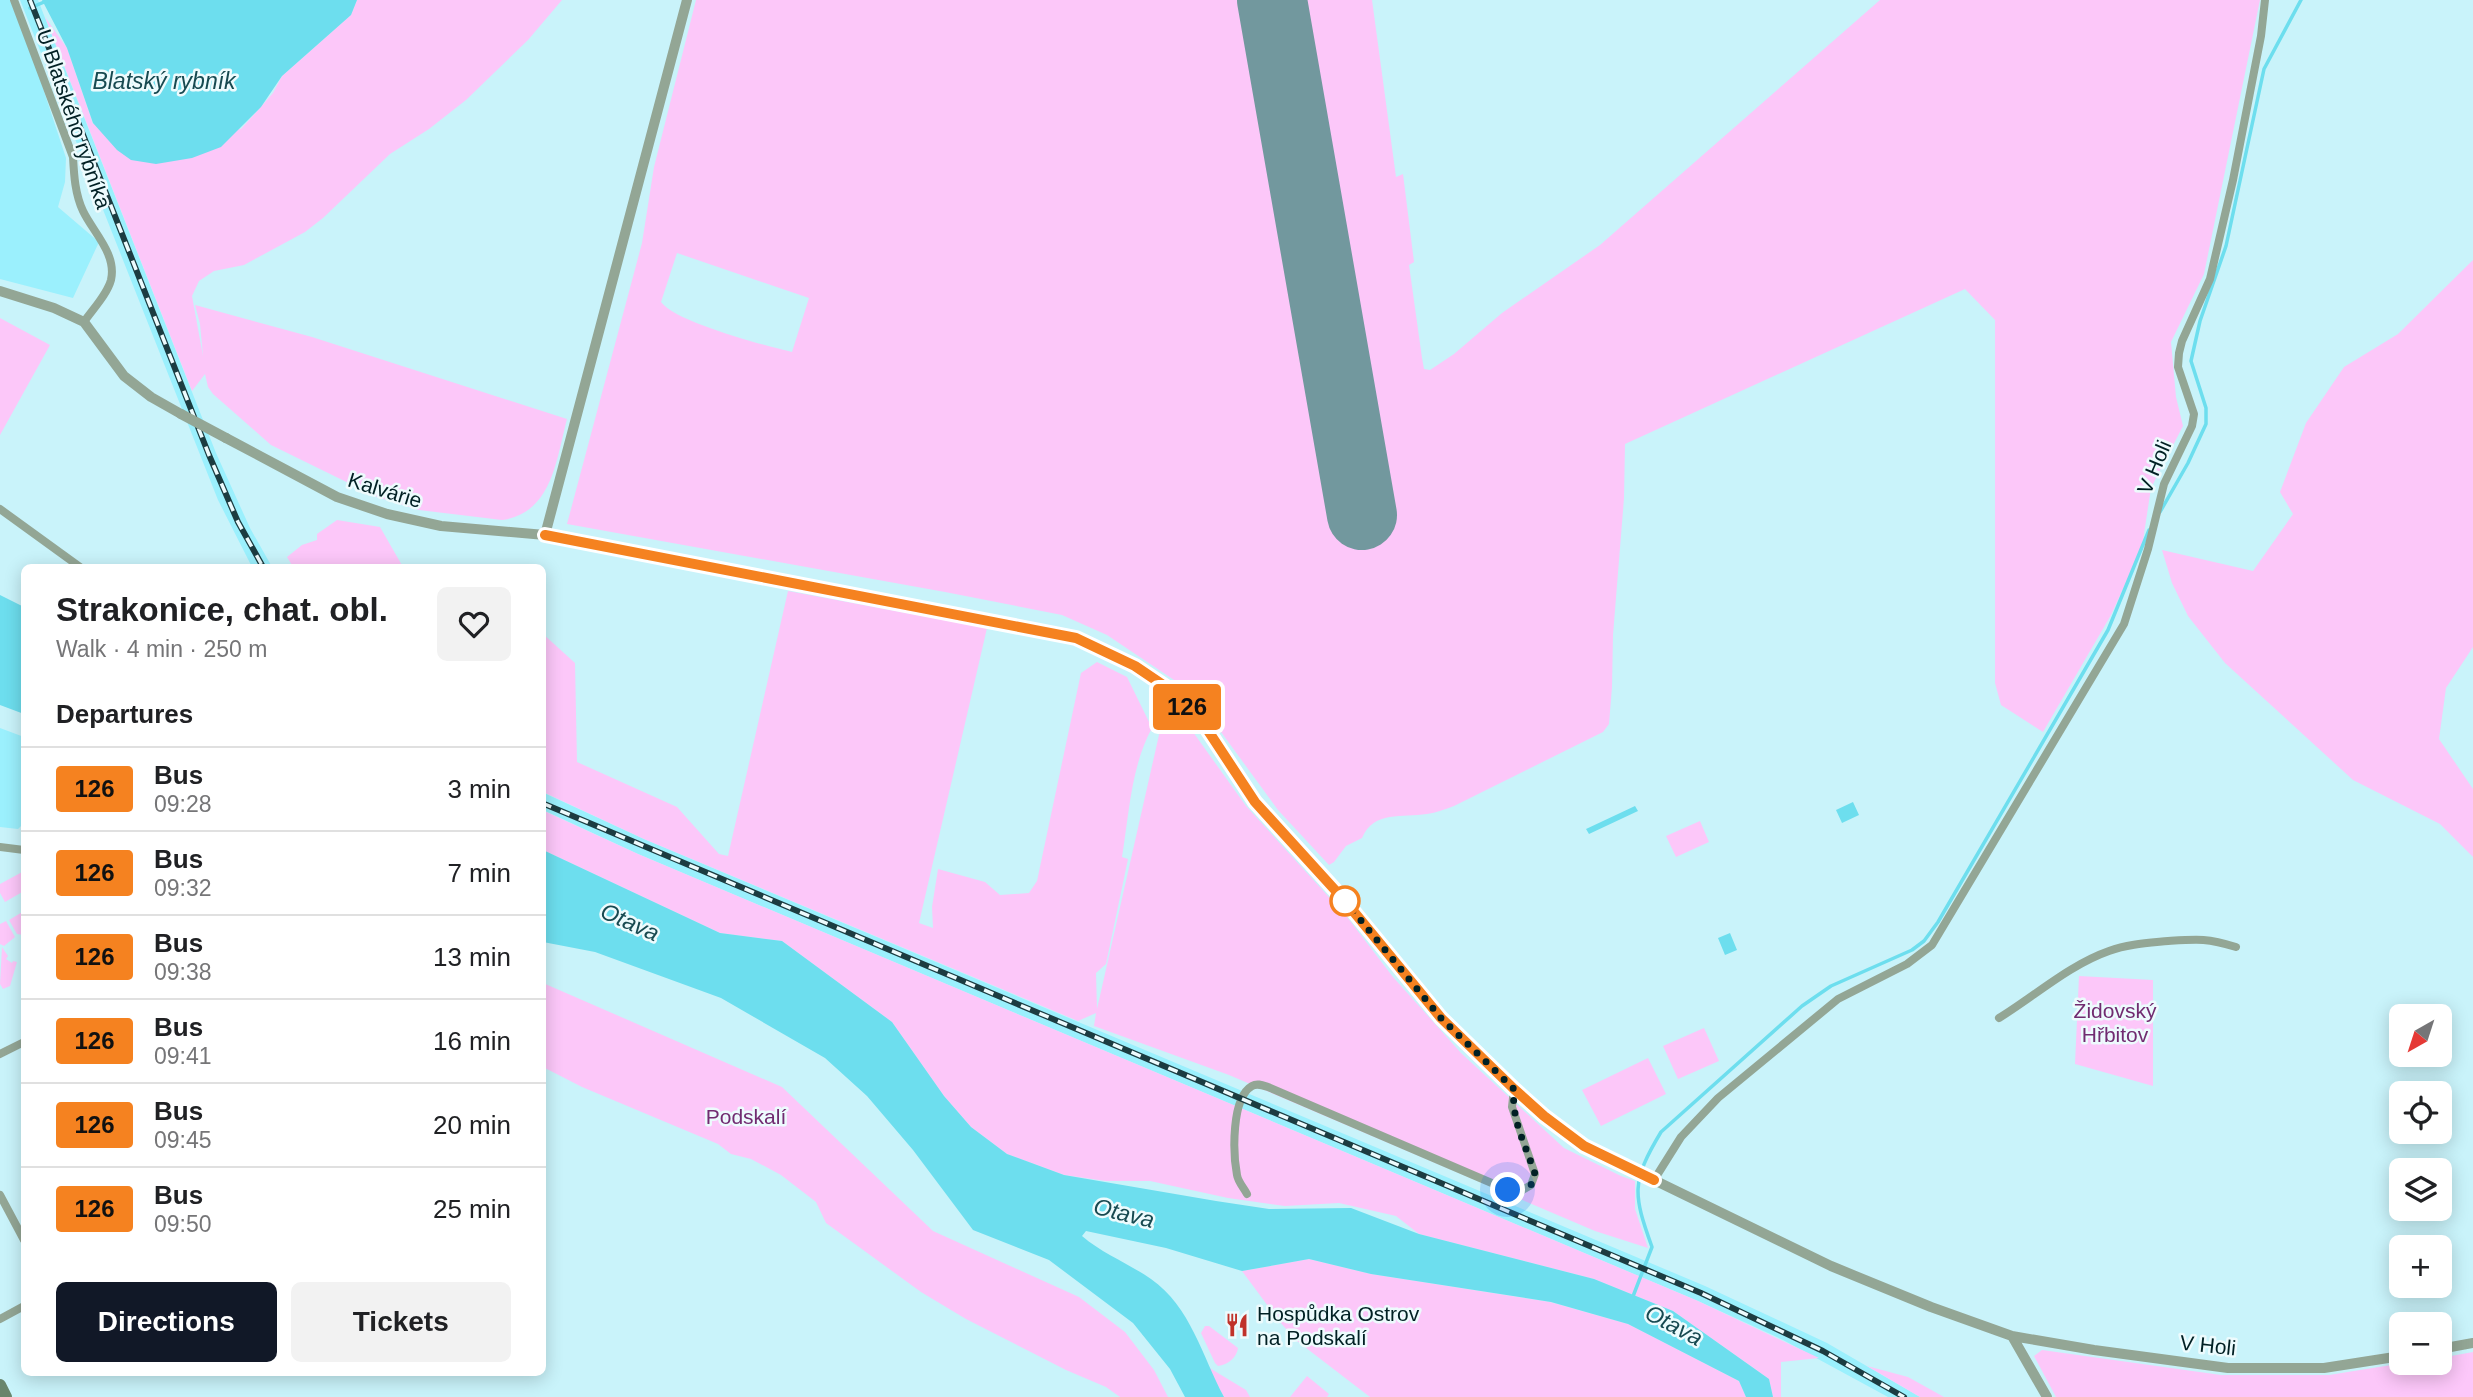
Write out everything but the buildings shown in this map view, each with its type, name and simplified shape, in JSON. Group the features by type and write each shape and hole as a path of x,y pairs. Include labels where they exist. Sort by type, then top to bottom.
{"main road":[{"path":"0,1385 6,1397"}],"street":[{"name":"U Blatského rybníka","path":"14,0 74,157 74,183 82,210 102,240 113,272 110,284 84,322"},
{"path":"545,535 687,0"},
{"name":"V Holi","path":"1654,1180 1681,1137 1718,1098 1838,999 1908,964 1932,946 2124,624 2148,549 2164,484 2192,426 2190,401 2178,366 2179,353 2210,279 2236,167 2261,36 2265,0"},
{"path":"0,291 54,308 84,322"},
{"name":"Kalvárie","path":"84,322 124,376 151,397 337,497 387,514 441,526 545,535 1076,638 1135,666 1172,691 1205,726 1255,802 1345,901 1441,1018 1514,1089"},
{"path":"0,509 76,564"},
{"path":"0,847 21,850"},
{"path":"1999,1018 2067,973 2116,949 2146,943 2210,939 2236,947"},
{"path":"0,1054 21,1044"},
{"path":"1247,1194 1237,1177 1234,1136 1235,1119 1250,1086 1256,1084 1268,1087 1508,1190 1521,1191 1531,1185 1535,1174 1512,1107 1514,1089"},
{"name":"V Holi","path":"1514,1089 1584,1146 1831,1266 1931,1307 2012,1336 2094,1350 2228,1367 2324,1368 2389,1358"},
{"path":"0,1195 21,1234"},
{"path":"0,1319 21,1308"},
{"path":"2012,1336 2047,1397"},
{"path":"2452,1347 2473,1343"}],"shaded area":[{"path":"0,0 10,0 66,158 65,182 58,207 99,242 73,298 0,279"},
{"path":"20,0 38,0 216,453 250,528 270,564 250,564 218,500"},
{"path":"0,728 21,736 21,826 18,829 0,827"},
{"path":"546,794 644,839 1705,1286 1827,1343 1920,1397 1888,1397 1783,1340 1698,1301 638,854 546,811"}],"green space":[{"path":"357,0 562,0 528,40 466,100 429,129 390,154 305,232 244,265 214,271 199,281 192,296 203,356 195,305 312,337 567,419 549,483 532,507 519,515 502,520 419,510 377,497 271,445 213,394 205,374 192,391 45,17 67,48 93,124 241,129 273,93 282,76 351,15"},
{"path":"696,0 1372,0 1396,177 1403,174 1414,262 1409,265 1422,358 1424,369 1430,370 1454,354 1502,313 1600,245 1880,0 2260,0 2204,274 2171,342 2176,397 2183,426 2151,488 2142,547 2111,615 2043,732 2001,705 1995,683 1995,320 1965,289 1625,444 1609,724 1603,732 1454,806 1430,813 1381,819 1367,829 1362,838 1346,846 1329,865 1278,810 1213,721 1180,684 1107,635 1062,615 567,524 642,243 654,167","holes":["677,253 809,298 792,352 702,325 670,310 661,302"]},
{"path":"2473,260 2473,647 2446,688 2439,739 2473,789 2473,857 2440,824 2353,780 2225,663 2188,616 2172,583 2162,550 2253,571 2293,514 2280,492 2306,423 2344,367 2398,334"},
{"path":"0,318 50,345 0,435"},
{"path":"337,520 380,527 401,564 291,564 287,557 302,545 317,540 317,534"},
{"path":"788,591 987,628 919,923 933,928 932,907 938,869 985,882 1000,895 1029,893 1037,881 1081,673 1097,662 1127,677 1152,728 1139,758 1132,791 1122,857 1128,859 1106,964 1096,973 1097,1009 1166,704 1193,732 1246,806 1347,917 1393,977 1461,1053 1564,1148 1635,1181 1635,1209 1648,1248 1595,1231 1229,1075 1094,1026 1096,1013 1078,1021 644,839 546,793 546,637 575,663 577,762 677,807 719,854 728,856"},
{"path":"546,812 638,854 1698,1301 1819,1358 1781,1362 1781,1397 1773,1397 1769,1379 1673,1311 1594,1279 1419,1234 1396,1216 1339,1203 1285,1206 1228,1198 1150,1181 1106,1181 1064,1175 1007,1154 971,1127 944,1096 892,1022 782,941 720,933 546,851"},
{"path":"1700,821 1709,842 1676,857 1666,836"},
{"path":"21,873 21,893 5,902 0,893 0,884"},
{"path":"21,913 21,935 17,934 9,920"},
{"path":"6,921 15,937 4,946 0,944 0,924"},
{"path":"2,947 8,956 6,959 12,963 17,962 10,986 3,989 0,984"},
{"name":"Židovský Hřbitov","path":"2079,976 2153,980 2153,1086 2075,1064"},
{"name":"Podskalí","path":"546,984 782,1087 933,1231 1079,1297 1125,1332 1154,1370 1168,1397 1120,1397 1106,1387 1066,1370 966,1319 921,1292 826,1223 816,1202 781,1175 751,1159 731,1154 718,1144 582,1087 546,1069"},
{"path":"1704,1028 1719,1061 1678,1079 1663,1046"},
{"path":"1648,1058 1666,1094 1601,1126 1582,1090"},
{"path":"1309,1259 1371,1274 1550,1302 1628,1324 1739,1381 1746,1397 1370,1397 1297,1341 1242,1271"},
{"path":"1205,1326 1209,1326 1238,1348 1228,1362 1218,1366 1215,1363 1201,1333"},
{"path":"2042,1350 2221,1375 2329,1375 2389,1365 2389,1375 2452,1375 2452,1356 2473,1352 2473,1397 2056,1397 2034,1356"},
{"path":"1867,1366 1908,1377 1944,1397 1920,1397"},
{"path":"1208,1367 1246,1390 1250,1397 1224,1397"},
{"path":"1307,1376 1329,1394 1327,1397 1290,1397"}],"water":[{"name":"Blatský rybník","path":"42,0 357,0 351,15 282,76 261,107 221,147 192,158 156,164 131,160 117,150 93,123 67,48"},
{"path":"0,595 21,606 21,713 0,705"},
{"path":"1853,802 1859,815 1842,823 1836,810"},
{"path":"1635,806 1638,811 1589,834 1586,829"},
{"name":"Otava","path":"546,851 720,933 782,941 892,1022 944,1096 971,1127 1007,1154 1064,1175 1216,1201 1269,1209 1351,1208 1419,1234 1594,1279 1673,1311 1769,1379 1773,1397 1746,1397 1739,1381 1628,1324 1551,1302 1371,1274 1309,1259 1242,1271 1166,1248 1086,1231 1082,1236 1090,1242 1165,1290 1186,1318 1224,1397 1185,1397 1170,1369 1133,1323 1049,1260 973,1230 913,1150 867,1096 825,1058 721,998 595,952 546,943"},
{"path":"1730,933 1737,950 1725,955 1718,938"}],"waterway":[{"path":"30,8 49,0"},
{"path":"2160,512 2188,463 2206,424 2206,408 2191,361 2200,321 2226,246 2264,69 2301,0"},
{"path":"1632,1299 1652,1247 1641,1214 1638,1188 1640,1176 1661,1132 1802,1006 1831,986 1912,950 1924,941 1938,922 2108,630 2149,530"}],"runway":[{"path":"1272,0 1362,515"}],"railway":[{"path":"30,0 209,455 238,522 261,564"},
{"path":"546,805 1701,1293 1823,1351 1904,1397"}],"bus line":[{"name":"126","path":"545,535 1076,638 1135,666 1172,691 1205,726 1255,802 1345,901 1441,1018 1544,1116 1584,1146 1654,1180"}],"place":[{"name":"Hospůdka Ostrov na Podskalí","path":"1237,1325"}],"route":[{"path":"1345,901 1441,1018 1514,1089 1512,1107 1535,1174 1531,1185 1521,1191 1508,1190"}]}
